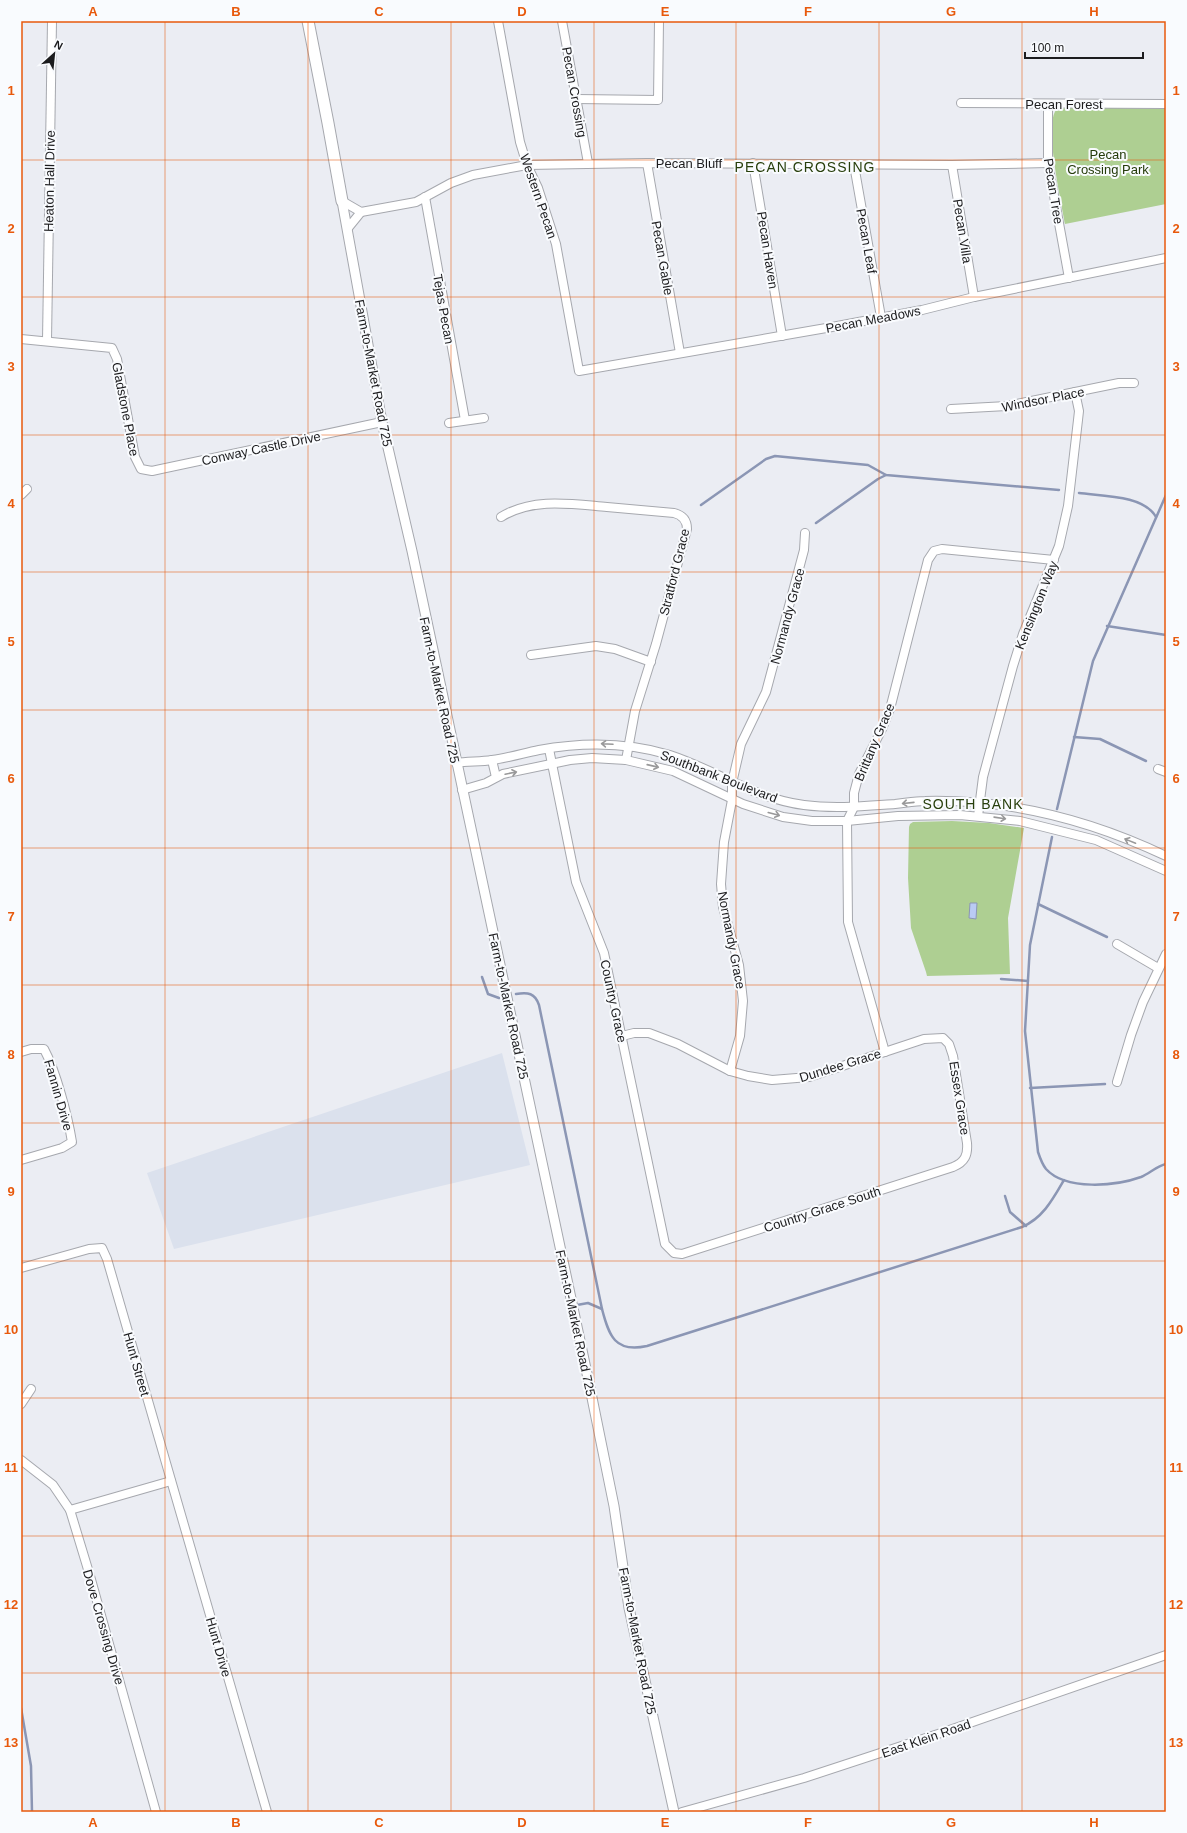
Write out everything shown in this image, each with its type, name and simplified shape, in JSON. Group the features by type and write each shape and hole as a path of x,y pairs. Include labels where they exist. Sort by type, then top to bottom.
{"main road":[{"path":"308,21 342,201"}],"street":[{"name":"Heaton Hall Drive","path":"46,342 52,21"},
{"name":"Western Pecan","path":"498,21 516,121 527,165 538,188 556,244 579,371"},
{"name":"Pecan Crossing","path":"562,21 588,163"},
{"path":"576,99 658,100 659,21"},
{"name":"Pecan Forest","path":"961,103 1166,104"},
{"name":"Pecan Tree","path":"1048,104 1048,163 1069,278"},
{"name":"Pecan Bluff","path":"361,212 416,202 451,183 473,175 527,165 588,163 952,165 1048,163"},
{"name":"Pecan Gable","path":"647,163 680,353"},
{"name":"Pecan Haven","path":"753,163 782,336"},
{"name":"Pecan Leaf","path":"854,165 881,317"},
{"name":"Pecan Villa","path":"952,165 974,297"},
{"name":"Tejas Pecan","path":"425,198 465,420"},
{"path":"342,201 361,212 348,228"},
{"name":"Farm-to-Market Road 725","path":"342,201 382,422 412,551 597,1422 614,1506 629,1608 674,1812"},
{"name":"Pecan Meadows","path":"579,371 922,310 974,297 1166,258"},
{"path":"21,339 46,342"},
{"name":"Gladstone Place","path":"46,342 112,348 117,359 135,457 141,470"},
{"name":"Windsor Place","path":"951,410 996,408 1119,383 1134,383"},
{"name":"Kensington Way","path":"978,816 983,777 1018,649 1028,619 1054,560 1068,506 1079,411 1075,392"},
{"path":"449,423 484,418"},
{"name":"Conway Castle Drive","path":"141,470 161,469 382,422"},
{"name":"Stratford Grace","path":"501,517 516,509 560,503 674,513 684,518 687,528 651,662 635,711 627,746 626,760"},
{"name":"Normandy Grace","path":"730,1071 740,1036 743,1001 739,964 726,922 721,884 724,842 732,800 732,783 741,744 766,692 804,550 805,533"},
{"name":"Brittany Grace","path":"885,1052 848,922 847,822 854,807 854,792 857,779 888,714 928,560 934,551 946,549 1054,560"},
{"path":"530,656 596,646 615,649 651,662"},
{"name":"Southbank Boulevard","path":"456,763 492,760 549,749 592,744 627,746 680,759 732,783 766,796 802,805 833,808 923,801 979,803 1033,810 1074,821 1121,837 1166,856"},
{"name":"Country Grace","path":"549,749 576,882 602,948 622,1036 665,1244 674,1253"},
{"name":"Southbank Boulevard","path":"462,790 486,783 496,777 552,764 586,759 626,760 673,771 706,785 732,800 753,808 783,816 812,821 847,822 924,815 978,816 1020,821 1081,836 1112,846 1166,871"},
{"path":"492,760 496,777"},
{"path":"1158,769 1166,772"},
{"path":"1117,944 1158,968"},
{"path":"1117,1082 1137,1018 1158,968 1166,954"},
{"name":"Dundee Grace","path":"622,1036 643,1032 656,1035 678,1044 730,1071 760,1079 796,1079 815,1075 924,1039 940,1038 946,1040"},
{"name":"Essex Grace","path":"946,1040 953,1056 967,1143 966,1157"},
{"name":"Fannin Drive","path":"21,1052 31,1049 44,1049 51,1061 72,1142 62,1148 21,1160"},
{"name":"Country Grace South","path":"674,1253 682,1254 954,1167 962,1162 966,1157"},
{"name":"Hunt Street","path":"21,1268 89,1249 102,1248 107,1259 171,1481"},
{"path":"21,1404 31,1389"},
{"name":"Dove Crossing Drive","path":"21,1460 53,1485 70,1510 156,1812"},
{"path":"70,1510 171,1481"},
{"name":"Hunt Drive","path":"171,1481 267,1812"},
{"name":"East Klein Road","path":"682,1812 804,1778 938,1734 1166,1655"}],"shaded area":[{"path":"502,1053 530,1165 174,1249 147,1173"}],"green space":[{"name":"Pecan Crossing Park","path":"1058,108 1166,109 1166,204 1065,224 1052,144 1054,115"},
{"path":"952,821 989,823 1024,828 1008,918 1010,974 927,976 911,928 908,878 909,827 913,822"}],"water":[{"path":"970,903 977,903 976,919 969,918"}],"waterway":[{"path":"701,505 766,459 775,456 868,465 886,475 1059,490"},
{"path":"816,523 878,479 886,475"},
{"path":"1079,493 1122,498 1142,504 1156,517"},
{"path":"1057,809 1093,661 1166,495"},
{"path":"1107,626 1166,635"},
{"path":"1074,737 1100,739 1146,761"},
{"path":"1052,837 1030,945 1025,1031 1038,1152 1046,1169 1055,1176 1078,1184 1092,1185 1118,1183 1141,1177 1166,1164"},
{"path":"1038,904 1107,937"},
{"path":"482,977 488,994 499,998"},
{"path":"1001,979 1028,981"},
{"path":"516,994 530,994 535,998 539,1005 602,1309 607,1327 611,1334 615,1340 627,1347 636,1348 647,1346 1022,1227 1036,1219 1042,1213 1064,1180"},
{"path":"1030,1088 1105,1084"},
{"path":"1005,1196 1010,1212 1026,1226"},
{"path":"577,1305 588,1303 602,1309"},
{"path":"21,1708 31,1766 32,1812"}],"district":[{"name":"PECAN CROSSING","path":"805,167"},
{"name":"SOUTH BANK","path":"973,804"}]}
